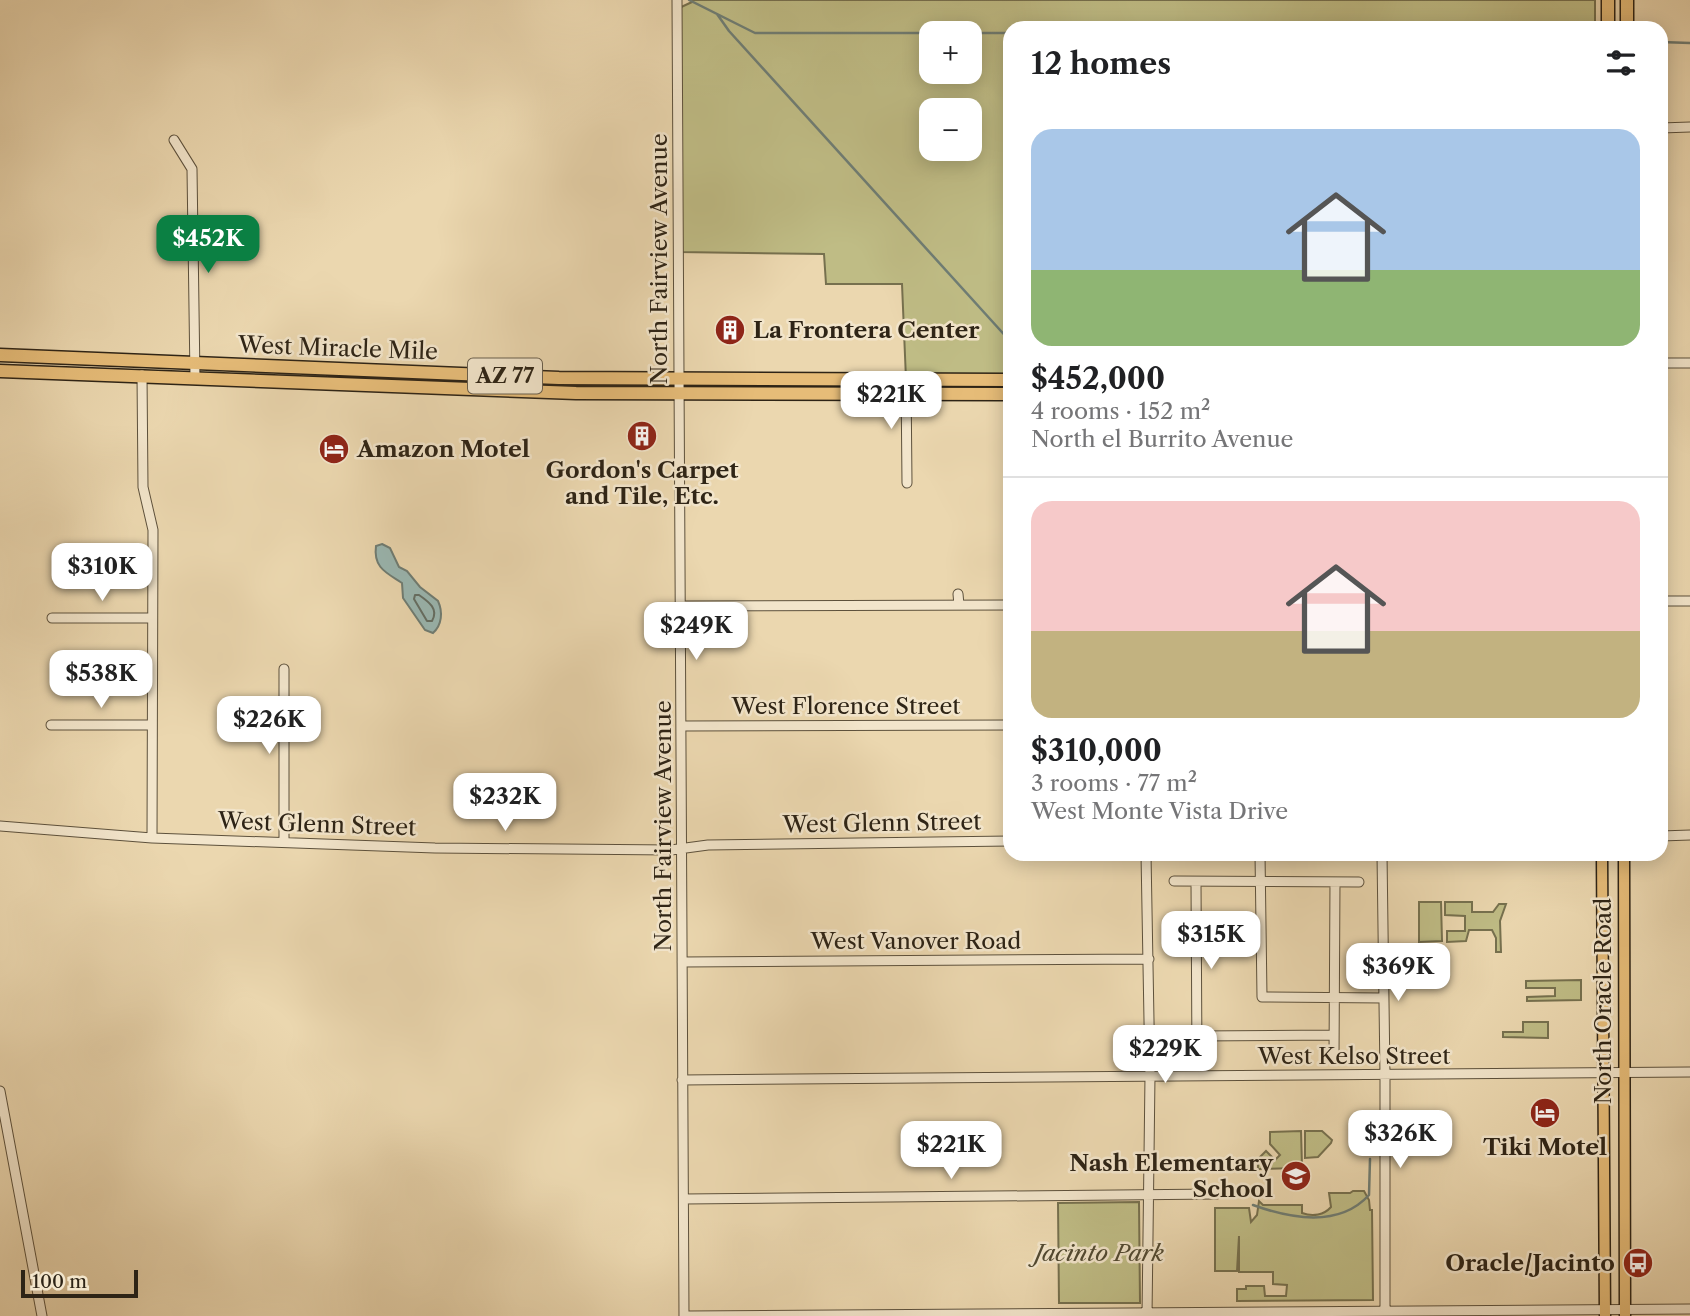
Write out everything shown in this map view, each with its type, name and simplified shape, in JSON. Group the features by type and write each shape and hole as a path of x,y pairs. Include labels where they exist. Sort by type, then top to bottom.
{"highway":[{"path":"1608,0 1608,21"},
{"path":"1627,0 1627,21"},
{"name":"West Miracle Mile","path":"0,355 559,378 1003,380"},
{"name":"West Miracle Mile","path":"0,371 566,393 1003,394"},
{"path":"348,385 356,380 430,382 439,379 442,374"}],"main road":[{"name":"North Oracle Road","path":"1602,861 1605,1313"},
{"name":"North Oracle Road","path":"1624,861 1625,1313"}],"street":[{"name":"North Fairview Avenue","path":"677,4 682,1080 686,1316"},
{"path":"1668,128 1690,127"},
{"path":"174,140 192,169 195,378"},
{"path":"1668,363 1690,363"},
{"path":"142,375 143,487 153,530 152,838"},
{"path":"905,379 907,483"},
{"path":"958,594 959,605"},
{"path":"1668,601 1690,601"},
{"path":"681,606 1003,605"},
{"path":"52,618 152,618"},
{"path":"284,669 284,842"},
{"path":"51,725 151,724"},
{"name":"West Florence Street","path":"682,726 1003,725"},
{"name":"West Glenn Street","path":"0,826 152,838 446,848 671,850 708,845 1003,841"},
{"path":"0,832 14,828"},
{"path":"1668,835 1690,835"},
{"path":"1146,861 1150,1076 1147,1315"},
{"path":"1260,861 1262,997 1383,998"},
{"path":"1382,861 1385,1313"},
{"path":"1174,881 1359,882"},
{"path":"1196,881 1198,1061"},
{"path":"1334,1058 1335,882"},
{"name":"West Vanover Road","path":"682,962 1149,959"},
{"path":"1197,1036 1334,1035"},
{"name":"West Kelso Street","path":"682,1080 1690,1072"},
{"path":"0,1091 42,1316"},
{"path":"684,1199 1217,1194"},
{"path":"686,1316 1625,1313 1690,1308"}],"green space":[{"path":"692,0 1595,0 1595,21 1003,21 1003,380 906,379 902,284 826,284 824,254 679,252 677,9"},
{"path":"1419,902 1441,902 1442,941 1419,942"},
{"path":"1445,902 1472,902 1472,912 1493,912 1499,904 1506,904 1500,921 1501,952 1496,952 1496,938 1492,930 1469,930 1466,941 1447,942 1447,931 1465,931 1465,916 1445,915"},
{"path":"1581,980 1581,1000 1527,1001 1527,997 1555,996 1555,988 1526,988 1526,981"},
{"path":"1523,1022 1548,1022 1548,1038 1503,1037 1503,1032 1523,1032"},
{"path":"1301,1131 1302,1166 1258,1169 1258,1159 1266,1151 1275,1160 1280,1155 1270,1144 1270,1132"},
{"path":"1305,1131 1322,1131 1332,1140 1318,1157 1305,1158"},
{"path":"1364,1191 1372,1210 1373,1300 1237,1301 1237,1289 1246,1289 1246,1286 1264,1286 1265,1296 1286,1296 1287,1285 1273,1284 1273,1272 1239,1272 1239,1236 1237,1271 1215,1271 1215,1208 1249,1208 1251,1222 1257,1215 1259,1201 1263,1205 1302,1205 1302,1213 1310,1215 1325,1212 1331,1207 1329,1193"},
{"name":"Jacinto Park","path":"1139,1202 1140,1303 1059,1303 1058,1203"}],"water":[{"path":"382,544 390,548 399,567 407,571 420,587 438,601 441,618 433,633 425,630 403,598 402,583 379,565 376,546"}],"waterway":[{"path":"689,0 755,33 919,33"},
{"path":"717,14 729,31 1003,333"},
{"path":"982,33 1003,33"},
{"path":"1668,42 1690,43"},
{"path":"1253,1205 1298,1216 1329,1216 1343,1212 1369,1195 1370,1159"}],"place":[{"name":"La Frontera Center","path":"730,330"},
{"name":"Gordon's Carpet and Tile, Etc.","path":"642,436"},
{"name":"Amazon Motel","path":"334,449"},
{"name":"Tiki Motel","path":"1545,1113"},
{"name":"Nash Elementary School","path":"1296,1176"},
{"name":"Oracle/Jacinto","path":"1638,1263"}]}
